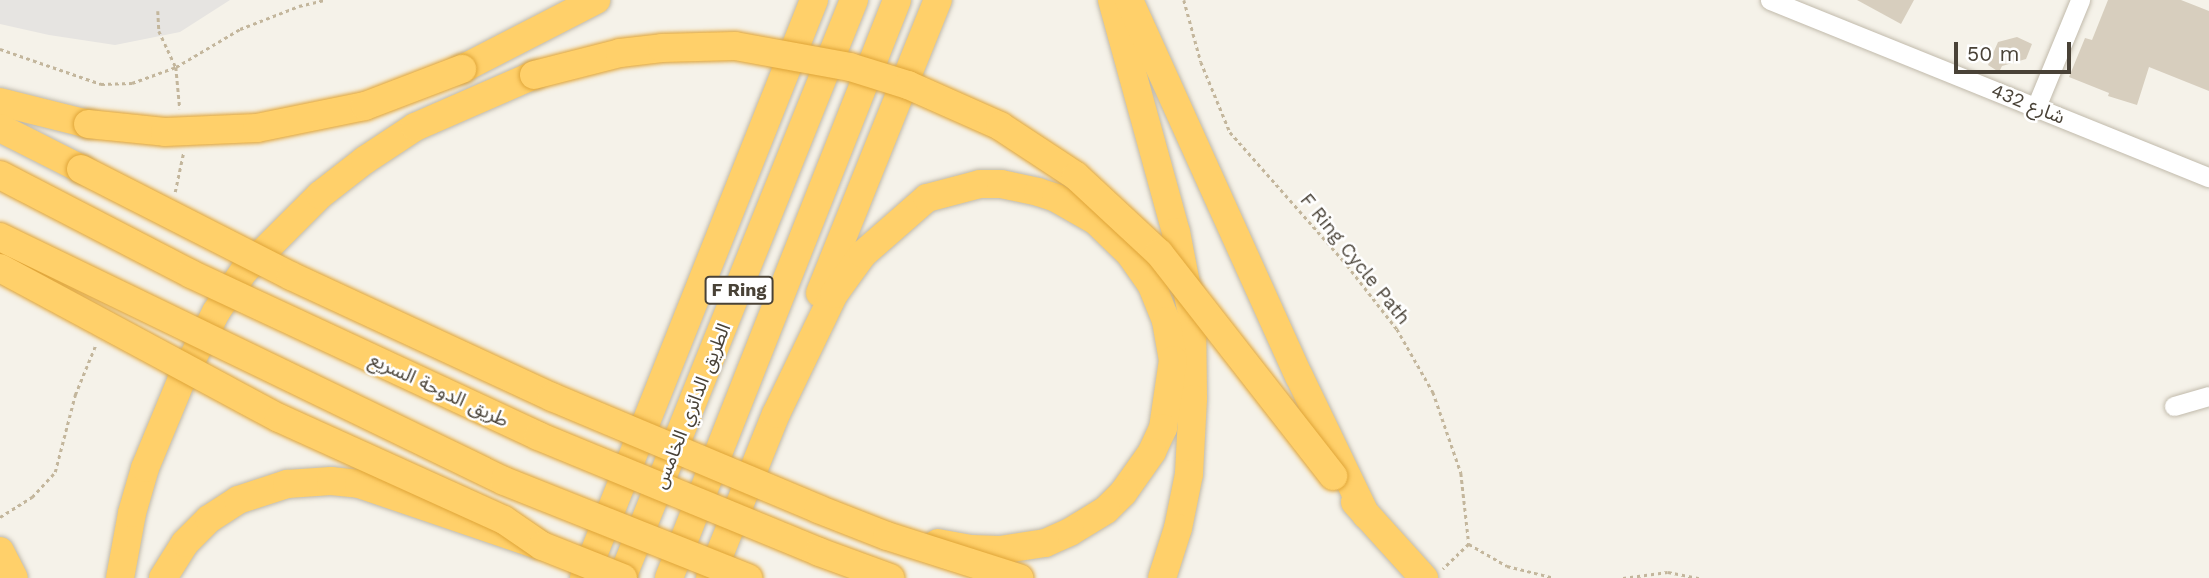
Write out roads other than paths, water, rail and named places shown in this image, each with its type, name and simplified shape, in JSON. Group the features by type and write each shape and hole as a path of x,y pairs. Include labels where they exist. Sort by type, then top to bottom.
{"highway":[{"path":"0,102 88,124 165,132 257,128 365,106 462,69 596,0"},
{"path":"584,578 814,0"},
{"name":"الطريق الدائري الخامس","path":"623,578 854,0"},
{"name":"F Ring","path":"669,578 897,0"},
{"path":"710,578 938,0"},
{"path":"1112,0 1176,232 1192,314 1193,399 1189,474 1178,528 1162,578"},
{"path":"1129,0 1298,376 1366,515"},
{"path":"120,578 132,513 145,468 181,381 216,312 244,271 320,195 365,160 425,122 534,75 620,53 674,47 735,46 850,67 908,85 1000,126 1076,176 1118,212 1159,253 1366,515 1433,574"},
{"path":"0,128 389,323 552,397 887,536 1019,578"},
{"name":"طريق الدوحة السريع","path":"0,175 191,274 538,436 819,552 890,578"},
{"path":"776,414 845,276 886,231 927,198 980,184 1020,187 1056,198 1078,209 1114,237 1152,286 1166,321 1173,360 1163,428 1139,473 1106,510 1070,532 1045,542 1000,550 971,550 818,509"},
{"path":"0,237 504,481 748,578"},
{"path":"0,268 279,418 504,520 542,546"},
{"path":"163,578 185,543 209,519 238,500 298,483 331,481 359,484 392,493 623,578"},
{"path":"0,551 14,578"}],"street":[{"name":"شارع 432","path":"1770,0 2209,177"},
{"path":"2036,107 2080,0"},
{"path":"2174,406 2209,396"}]}
